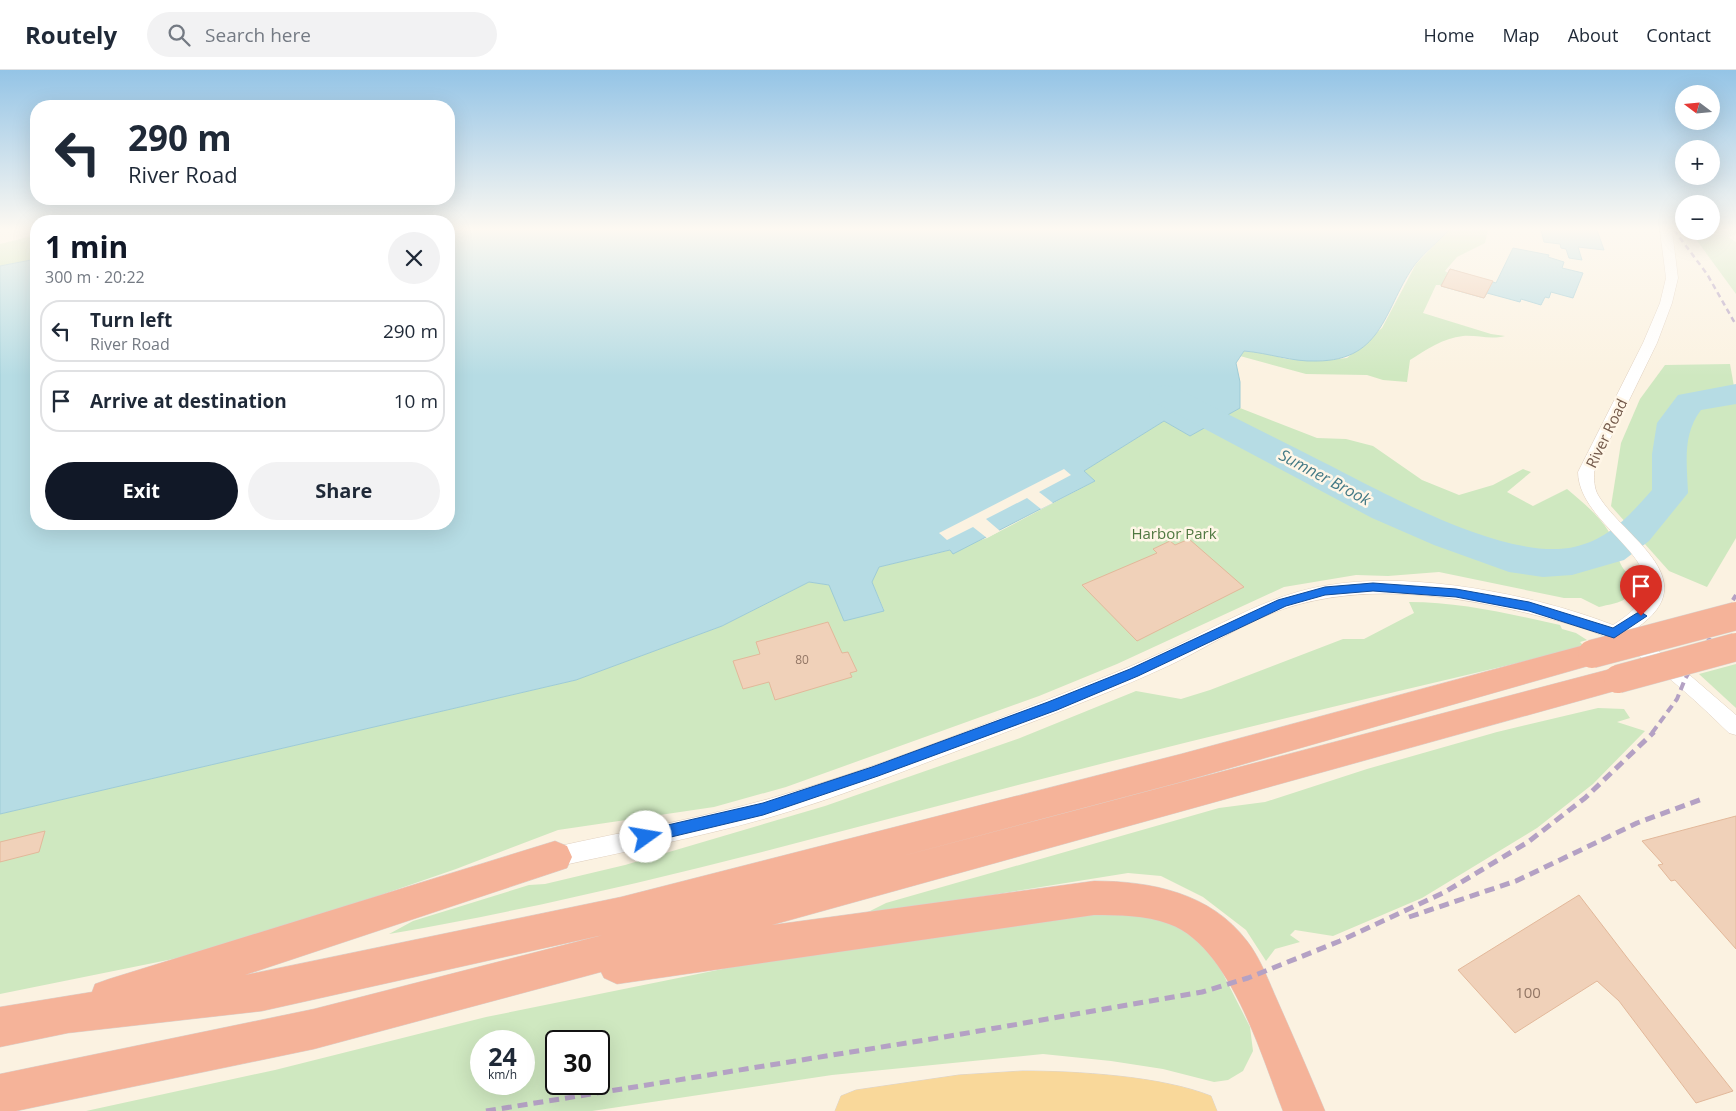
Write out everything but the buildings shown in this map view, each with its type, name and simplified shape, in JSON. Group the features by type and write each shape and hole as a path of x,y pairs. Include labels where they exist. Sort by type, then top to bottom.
{"highway":[{"path":"0,1027 68,1014 262,992 621,914 1181,768 1603,644 1736,616"},
{"path":"0,1094 314,1029 502,981 1736,647"},
{"path":"68,1014 126,991 264,951 556,856"},
{"path":"502,981 1094,898 1125,897 1148,900 1174,907 1198,919 1217,934 1234,954 1248,978 1304,1111"}],"main road":[{"path":"856,1111 986,1093 1023,1091 1136,1100 1196,1111"}],"street":[{"name":"River Road","path":"1603,644 1641,616 1652,602 1656,587 1654,576 1639,551 1600,510 1586,485 1586,472 1650,343 1666,303 1672,279"},
{"path":"556,856 736,817 818,792 1053,706 1141,670 1282,603 1325,591 1373,587 1456,593 1529,607 1603,644 1685,679 1736,727"}],"green space":[{"path":"1408,279 1450,279 1448,285 1436,285 1423,313 1491,334 1505,336 1494,338 1463,336 1442,342 1410,360 1407,382 1383,380 1367,375 1306,374 1240,356 1244,351 1265,353 1286,359 1317,361 1347,358 1382,328"},
{"path":"1725,279 1736,279 1736,294"},
{"path":"1730,364 1736,398 1736,538 1707,587 1669,571 1611,506 1621,443 1640,399 1665,365"},
{"name":"Harbor Park","path":"1240,408 1317,438 1346,439 1373,446 1422,480 1459,495 1493,485 1523,469 1531,472 1507,492 1533,506 1567,489 1590,509 1605,526 1613,540 1621,564 1637,582 1634,589 1627,598 1599,607 1581,598 1564,598 1439,572 1388,576 1356,575 1284,587 1117,664 1039,696 786,787 714,807 558,830 456,869 259,937 173,959 0,994 0,814 576,680 722,626 809,582 829,585 884,610 872,582 879,567 951,550 987,538 1095,481 1084,471 1164,421 1190,436"},
{"path":"1409,602 1466,606 1523,617 1560,625 1562,629 1576,633 1587,640 1580,642 1585,647 1166,748 709,865 550,903 389,934 413,921 529,885 545,884 625,865 825,806 1020,738 1136,691 1181,699 1210,690 1343,639 1364,639 1414,613"},
{"path":"1736,664 1736,708 1699,674"},
{"path":"1598,708 1624,709 1630,718 1617,722 1645,731 1593,784 1537,828 1422,898 1333,936 1295,930 1290,935 1300,942 1275,949 1266,961 1246,930 1203,897 1161,876 1128,873 860,916 886,903 1219,808 1265,802 1367,769 1497,732"},
{"path":"1130,912 1163,917 1196,937 1216,960 1250,1027 1253,1051 1243,1071 1228,1080 1214,1082 1163,1069 1043,1054 832,1075 592,1111 86,1111 275,1070 486,1017 762,961 1066,917"}],"water":[{"path":"0,279 30,279 30,530 455,530 455,279 1406,279 1380,328 1370,341 1356,352 1339,359 1316,361 1244,351 1236,363 1240,382 1240,408 1190,436 1164,421 1084,471 1095,481 953,554 950,550 879,567 872,582 884,611 844,621 829,585 809,582 722,626 576,680 0,814"},
{"path":"1445,279 1481,279 1496,283 1498,279 1581,279 1573,298 1551,292 1549,298 1545,297 1541,305 1521,299 1520,302 1487,293 1484,298 1441,286"}],"pier":[{"path":"1064,469 1071,475 1039,492 1053,503 1041,509 1027,498 986,519 1000,531 987,538 973,527 947,540 939,533"}],"waterway":[{"name":"Sumner Brook","path":"1165,395 1385,509 1447,536 1509,558 1543,563 1572,561 1610,550 1636,532 1670,493 1669,454 1674,423 1690,402 1736,394"}],"railway":[{"path":"1710,279 1736,325"},
{"path":"1652,733 1677,699 1685,679 1736,595"},
{"path":"486,1111 956,1035 1202,992 1248,978 1340,941 1445,892 1528,842 1585,798 1654,732"},
{"path":"1409,917 1516,881 1637,823 1705,798"}],"route":[{"path":"646,837 736,817 818,792 874,772 1053,706 1182,651 1282,603 1325,591 1348,588 1399,588 1491,598 1575,619 1614,633 1641,616"}]}
